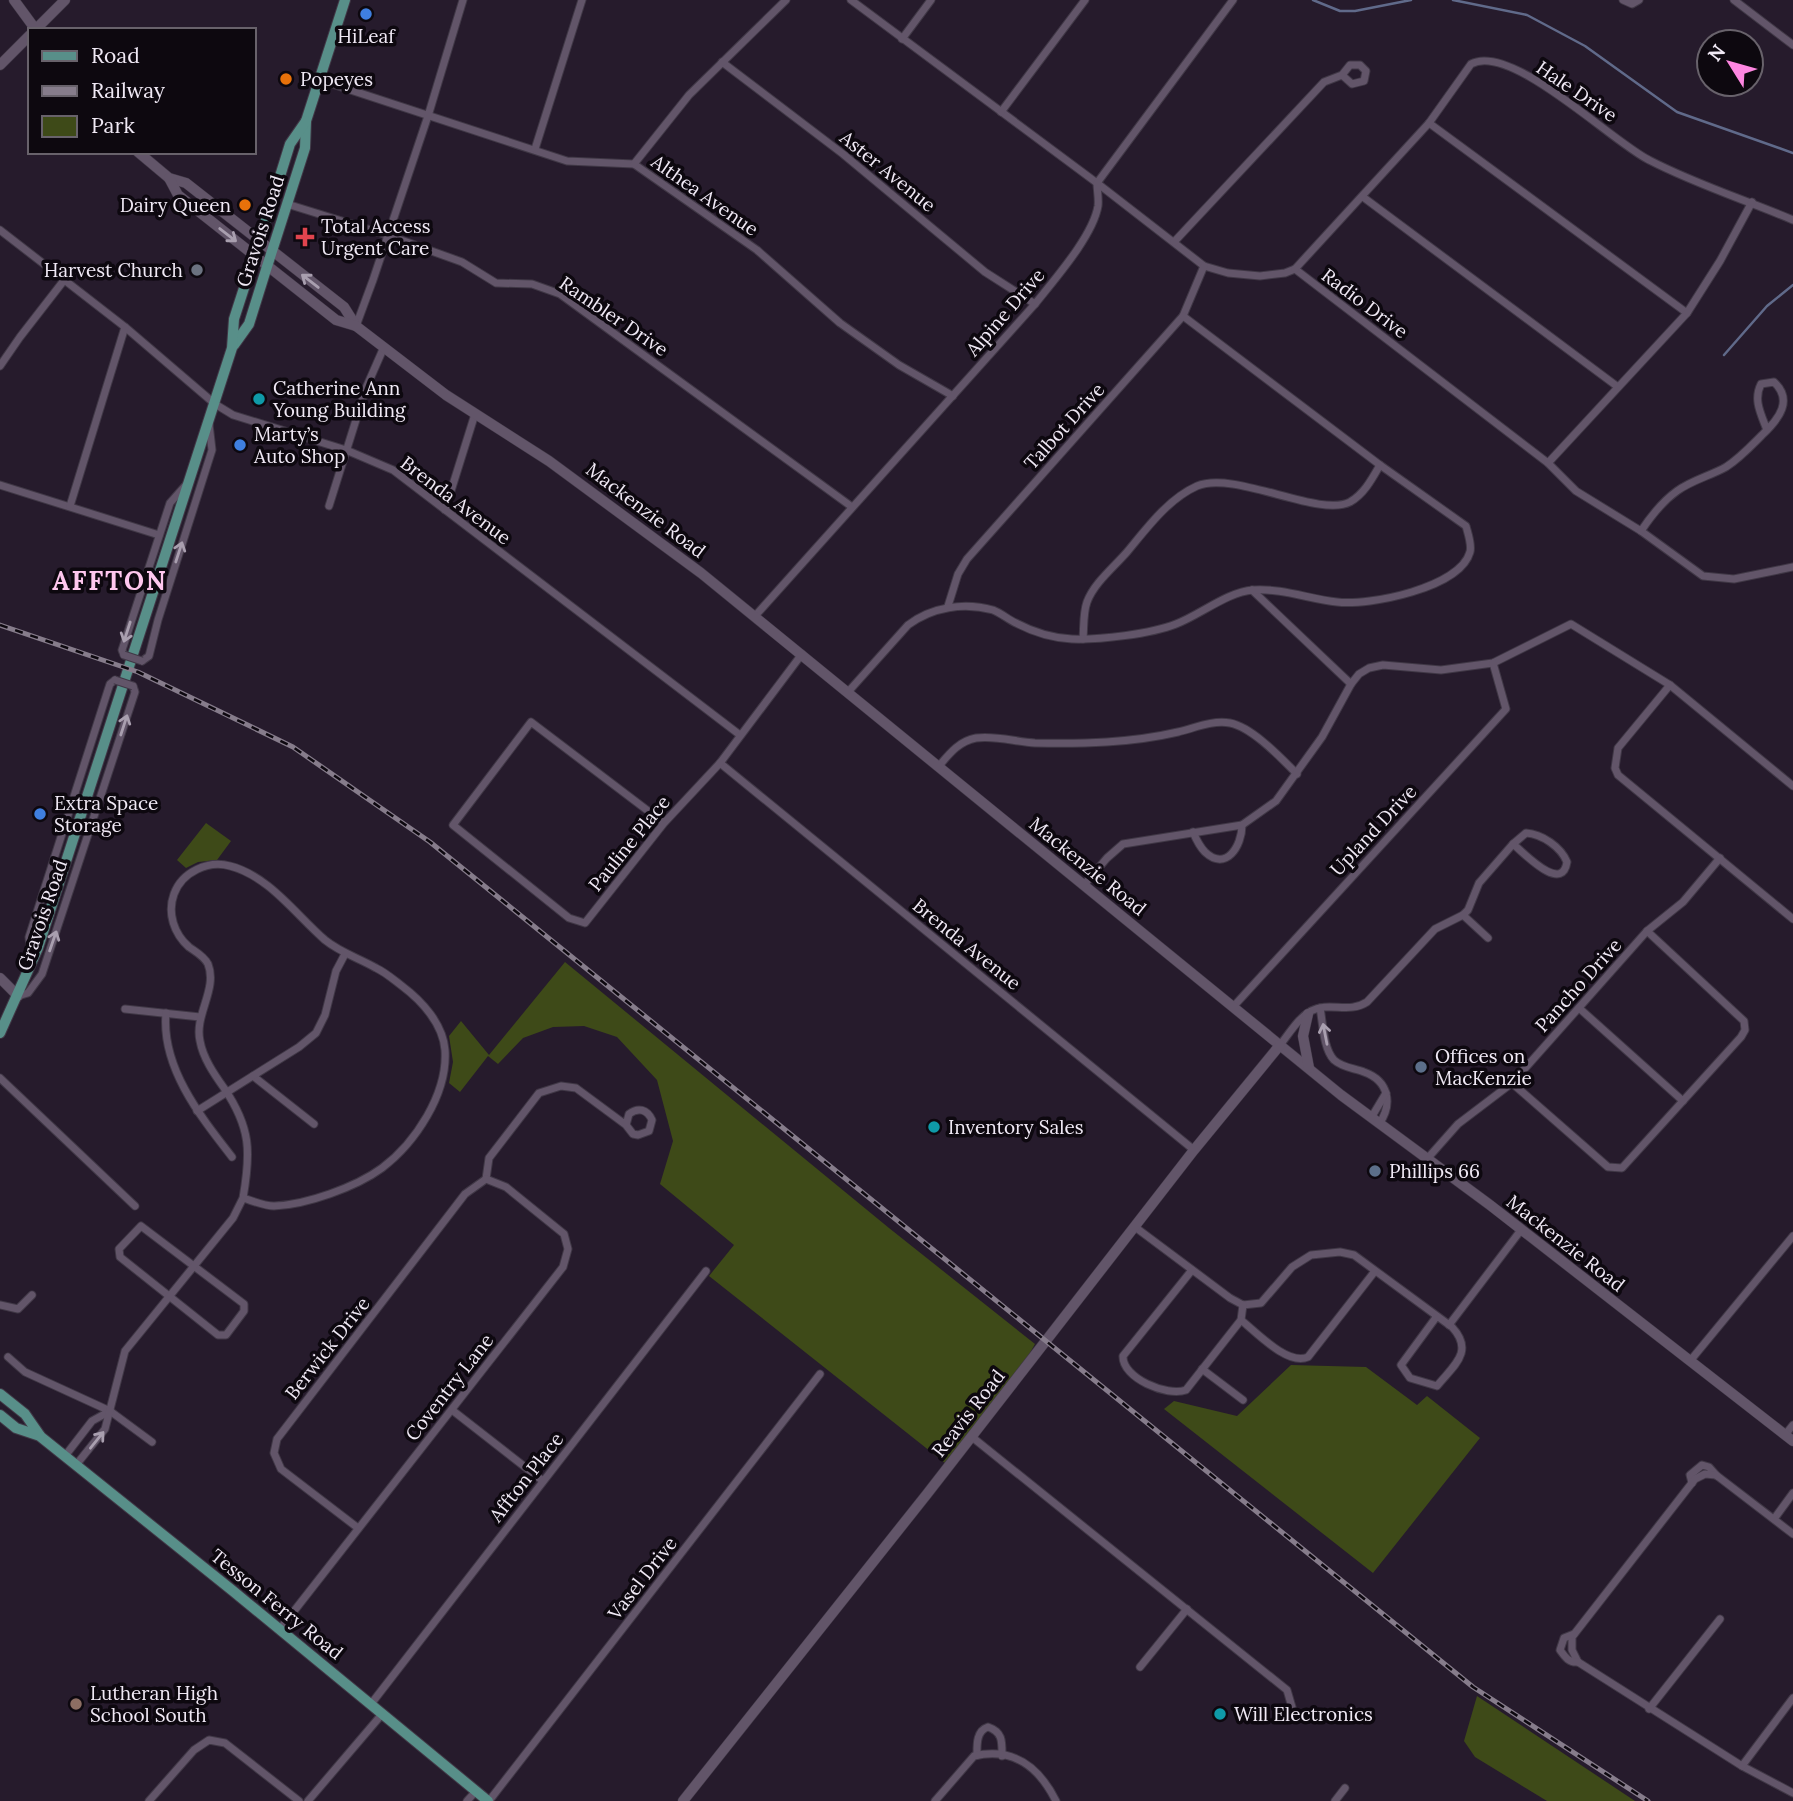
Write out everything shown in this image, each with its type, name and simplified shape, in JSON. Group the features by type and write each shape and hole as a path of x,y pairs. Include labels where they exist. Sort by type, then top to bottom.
{"main road":[{"path":"14,0 35,28"},
{"path":"38,28 65,0"},
{"name":"Gravois Road","path":"0,1033 32,964 215,404 232,348 234,319 290,144 306,121 345,0"},
{"path":"0,65 28,37"},
{"name":"Gravois Road","path":"232,348 249,324 305,148 306,121"},
{"name":"Mackenzie Road","path":"140,154 169,178 178,195 336,320 356,326 475,415 568,474 692,565 1309,1069 1789,1438"},
{"name":"Mackenzie Road","path":"169,178 186,183 344,307 356,326"},
{"path":"0,978 18,996"},
{"path":"1308,1014 1303,1036 1309,1069"},
{"name":"Reavis Road","path":"683,1801 972,1437 1194,1150 1280,1045"},
{"name":"Tesson Ferry Road","path":"0,1394 25,1414 41,1437"},
{"name":"Tesson Ferry Road","path":"0,1415 16,1428 41,1437 65,1455 489,1801"}],"street":[{"path":"356,326 428,116 463,0"},
{"path":"535,149 582,0"},
{"path":"634,164 688,95 786,0"},
{"name":"Radio Drive","path":"851,0 1204,266 1228,273 1260,276 1295,269 1548,463 1576,491 1641,531 1703,576 1734,579 1793,567"},
{"path":"902,39 931,0"},
{"path":"1001,112 1085,0"},
{"path":"1097,183 1233,0"},
{"path":"1623,0 1632,4 1639,0"},
{"path":"1734,0 1793,45"},
{"name":"Hale Drive","path":"1295,269 1429,123 1471,64 1478,61 1489,60 1517,71 1556,93 1646,159 1793,220"},
{"name":"Aster Avenue","path":"722,62 843,154 985,272 1035,304"},
{"path":"1174,242 1324,82 1342,75"},
{"name":"Althea Avenue","path":"320,80 567,160 634,164 757,250 840,323 899,365 953,396"},
{"path":"1429,123 1687,313"},
{"name":"Alpine Drive","path":"755,616 1068,264 1093,222 1098,205 1097,183"},
{"path":"1363,197 1618,387"},
{"path":"1548,463 1687,313 1720,261 1752,202"},
{"name":"Rambler Drive","path":"287,204 462,262 496,283 532,284 560,294 852,507"},
{"name":"Brenda Avenue","path":"0,230 125,327 215,404 233,415 346,450 393,470 740,735"},
{"name":"Talbot Drive","path":"948,606 958,574 967,559 1183,316 1204,266"},
{"path":"0,366 65,279"},
{"path":"848,692 908,625 917,618 948,606 994,611 1043,634 1083,639 1143,632 1177,624 1203,609 1252,590 1296,594 1339,603 1382,599 1436,585 1457,570 1470,553 1466,526 1380,465 1183,316"},
{"path":"70,506 125,327"},
{"path":"330,506 366,388 384,347"},
{"path":"1641,531 1657,509 1675,492 1727,466 1777,423 1787,410 1789,398 1784,388 1774,382 1761,384 1758,391 1757,405 1767,430"},
{"path":"444,510 475,415"},
{"name":"Gravois Road","path":"190,480 170,503 122,650 124,654 142,661 149,656 212,450 209,422"},
{"path":"1083,639 1085,611 1092,592 1160,513 1198,485 1212,482 1322,504 1346,504 1365,490 1380,465"},
{"path":"0,485 159,535"},
{"path":"1252,590 1351,684"},
{"path":"1084,885 1123,844 1242,825 1276,801 1322,737 1359,674 1376,666 1441,670 1493,663 1571,624 1670,685 1793,786"},
{"name":"Pauline Place","path":"664,822 531,722 453,825 569,918 584,923 664,822 720,762 802,654"},
{"name":"Upland Drive","path":"1233,1007 1506,709 1493,663"},
{"name":"Gravois Road","path":"18,996 27,993 42,974 135,692 133,686 115,681 110,684 29,937 32,964"},
{"path":"1670,685 1618,748 1615,768 1618,775 1793,919"},
{"path":"939,766 959,744 974,738 1032,743 1107,743 1223,722 1239,726 1257,738 1297,774"},
{"name":"Brenda Avenue","path":"720,762 1194,1150"},
{"path":"1193,832 1204,851 1221,859 1238,848 1242,825"},
{"path":"1280,1045 1308,1014 1320,1008 1354,1009 1367,1002 1435,929 1463,915 1472,904 1479,883 1513,844 1527,833 1538,835 1562,853 1567,862 1566,867 1559,875 1550,874 1513,844"},
{"name":"Pancho Drive","path":"1427,1159 1458,1124 1512,1083 1647,932 1684,902 1720,858"},
{"path":"76,1465 106,1429 125,1351 233,1218 243,1198 249,1166 248,1140 241,1116 203,1053 199,1039 200,1017 211,977 208,964 179,937 170,914 173,895 179,884 191,873 200,868 228,865 242,870 283,898 327,941 345,954 379,969 410,993 431,1014 445,1049 443,1073 432,1106 398,1155 380,1170 306,1202 271,1206 243,1198"},
{"path":"1463,915 1488,938"},
{"path":"1512,1083 1608,1167 1622,1168 1741,1037 1745,1030 1744,1021 1647,932"},
{"path":"197,1111 299,1047 316,1033 325,1015 336,971 345,954"},
{"path":"1320,1008 1331,1056 1340,1064 1366,1072 1386,1092 1375,1121"},
{"path":"1579,1008 1683,1101"},
{"path":"125,1009 200,1017"},
{"path":"166,1013 164,1033 167,1049 197,1111 232,1157"},
{"path":"253,1076 314,1124"},
{"path":"0,1078 135,1206"},
{"path":"486,1179 489,1158 539,1093 561,1086 576,1088 626,1125"},
{"name":"Coventry Lane","path":"280,1629 563,1267 568,1249 564,1234 506,1187 486,1179"},
{"name":"Berwick Drive","path":"358,1528 281,1469 275,1453 277,1439 466,1194 486,1179"},
{"path":"141,1226 146,1227 195,1267 246,1307 226,1335 218,1335 118,1253 141,1226"},
{"path":"1135,1227 1243,1305 1261,1303 1292,1267 1311,1255 1330,1252 1354,1255 1375,1270 1437,1316 1449,1325 1459,1334 1463,1343 1462,1355 1437,1386 1410,1378 1401,1364 1437,1316"},
{"path":"1449,1325 1521,1230"},
{"path":"1690,1361 1793,1236"},
{"path":"1192,1270 1123,1356 1125,1368 1145,1383 1156,1389 1178,1393 1185,1390 1241,1320 1243,1305"},
{"path":"1241,1320 1289,1358 1302,1360 1308,1357 1375,1270"},
{"name":"Affton Place","path":"371,1704 706,1271"},
{"path":"0,1305 18,1310 32,1295"},
{"path":"8,1357 25,1372 110,1411 152,1441"},
{"path":"1202,1369 1243,1400"},
{"name":"Vasel Drive","path":"489,1801 820,1374"},
{"path":"452,1410 542,1480"},
{"path":"65,1455 92,1421 110,1411"},
{"path":"1789,1438 1793,1424"},
{"path":"972,1437 1287,1690 1294,1714"},
{"path":"1793,1534 1717,1476 1705,1474 1692,1483 1574,1634 1564,1638 1560,1650 1566,1658 1577,1662 1649,1709 1742,1766 1793,1793"},
{"path":"1773,1519 1793,1493"},
{"path":"1140,1667 1187,1609"},
{"path":"1649,1709 1720,1619"},
{"path":"1574,1634 1572,1650 1577,1662"},
{"path":"1742,1766 1793,1698"},
{"path":"308,1801 383,1713"},
{"path":"935,1801 976,1756 979,1735 983,1729 988,1727 996,1730 1002,1738 1002,1756"},
{"path":"149,1801 194,1750 209,1740 225,1743 299,1801"},
{"path":"976,1756 1002,1756 1028,1763 1044,1779 1056,1801"},
{"path":"1335,1801 1345,1788"},
{"path":"467,1801 476,1791"}],"green space":[{"path":"206,823 231,841 217,860 198,862 186,868 177,860"},
{"path":"565,962 1035,1344 945,1463 709,1276 734,1245 660,1184 673,1141 657,1080 617,1037 584,1026 553,1027 523,1038 498,1064 488,1056 460,1092 449,1083 453,1062 449,1036 461,1021 489,1055"},
{"path":"1291,1365 1366,1367 1417,1405 1427,1396 1480,1438 1373,1573 1164,1409 1174,1401 1237,1416"},
{"path":"1477,1696 1635,1801 1547,1801 1475,1757 1464,1741"}],"waterway":[{"path":"1313,0 1340,11 1355,11 1411,0"},
{"path":"1453,0 1527,15 1585,46 1677,112 1793,153"},
{"path":"1724,355 1767,306 1793,285"}],"railway":[{"path":"0,625 138,672 293,747 430,842 1473,1687 1648,1801"}],"place":[{"name":"HiLeaf","path":"366,14"},
{"name":"Popeyes","path":"286,79"},
{"name":"Dairy Queen","path":"245,205"},
{"name":"Total Access Urgent Care","path":"305,237"},
{"name":"Harvest Church","path":"197,270"},
{"name":"Catherine Ann Young Building","path":"259,399"},
{"name":"Marty’s Auto Shop","path":"240,445"},
{"name":"Extra Space Storage","path":"40,814"},
{"name":"Offices on MacKenzie","path":"1421,1067"},
{"name":"Inventory Sales","path":"934,1127"},
{"name":"Phillips 66","path":"1375,1171"},
{"name":"Lutheran High School South","path":"76,1704"},
{"name":"Will Electronics","path":"1220,1714"}],"district":[{"name":"AFFTON","path":"110,580"}]}
